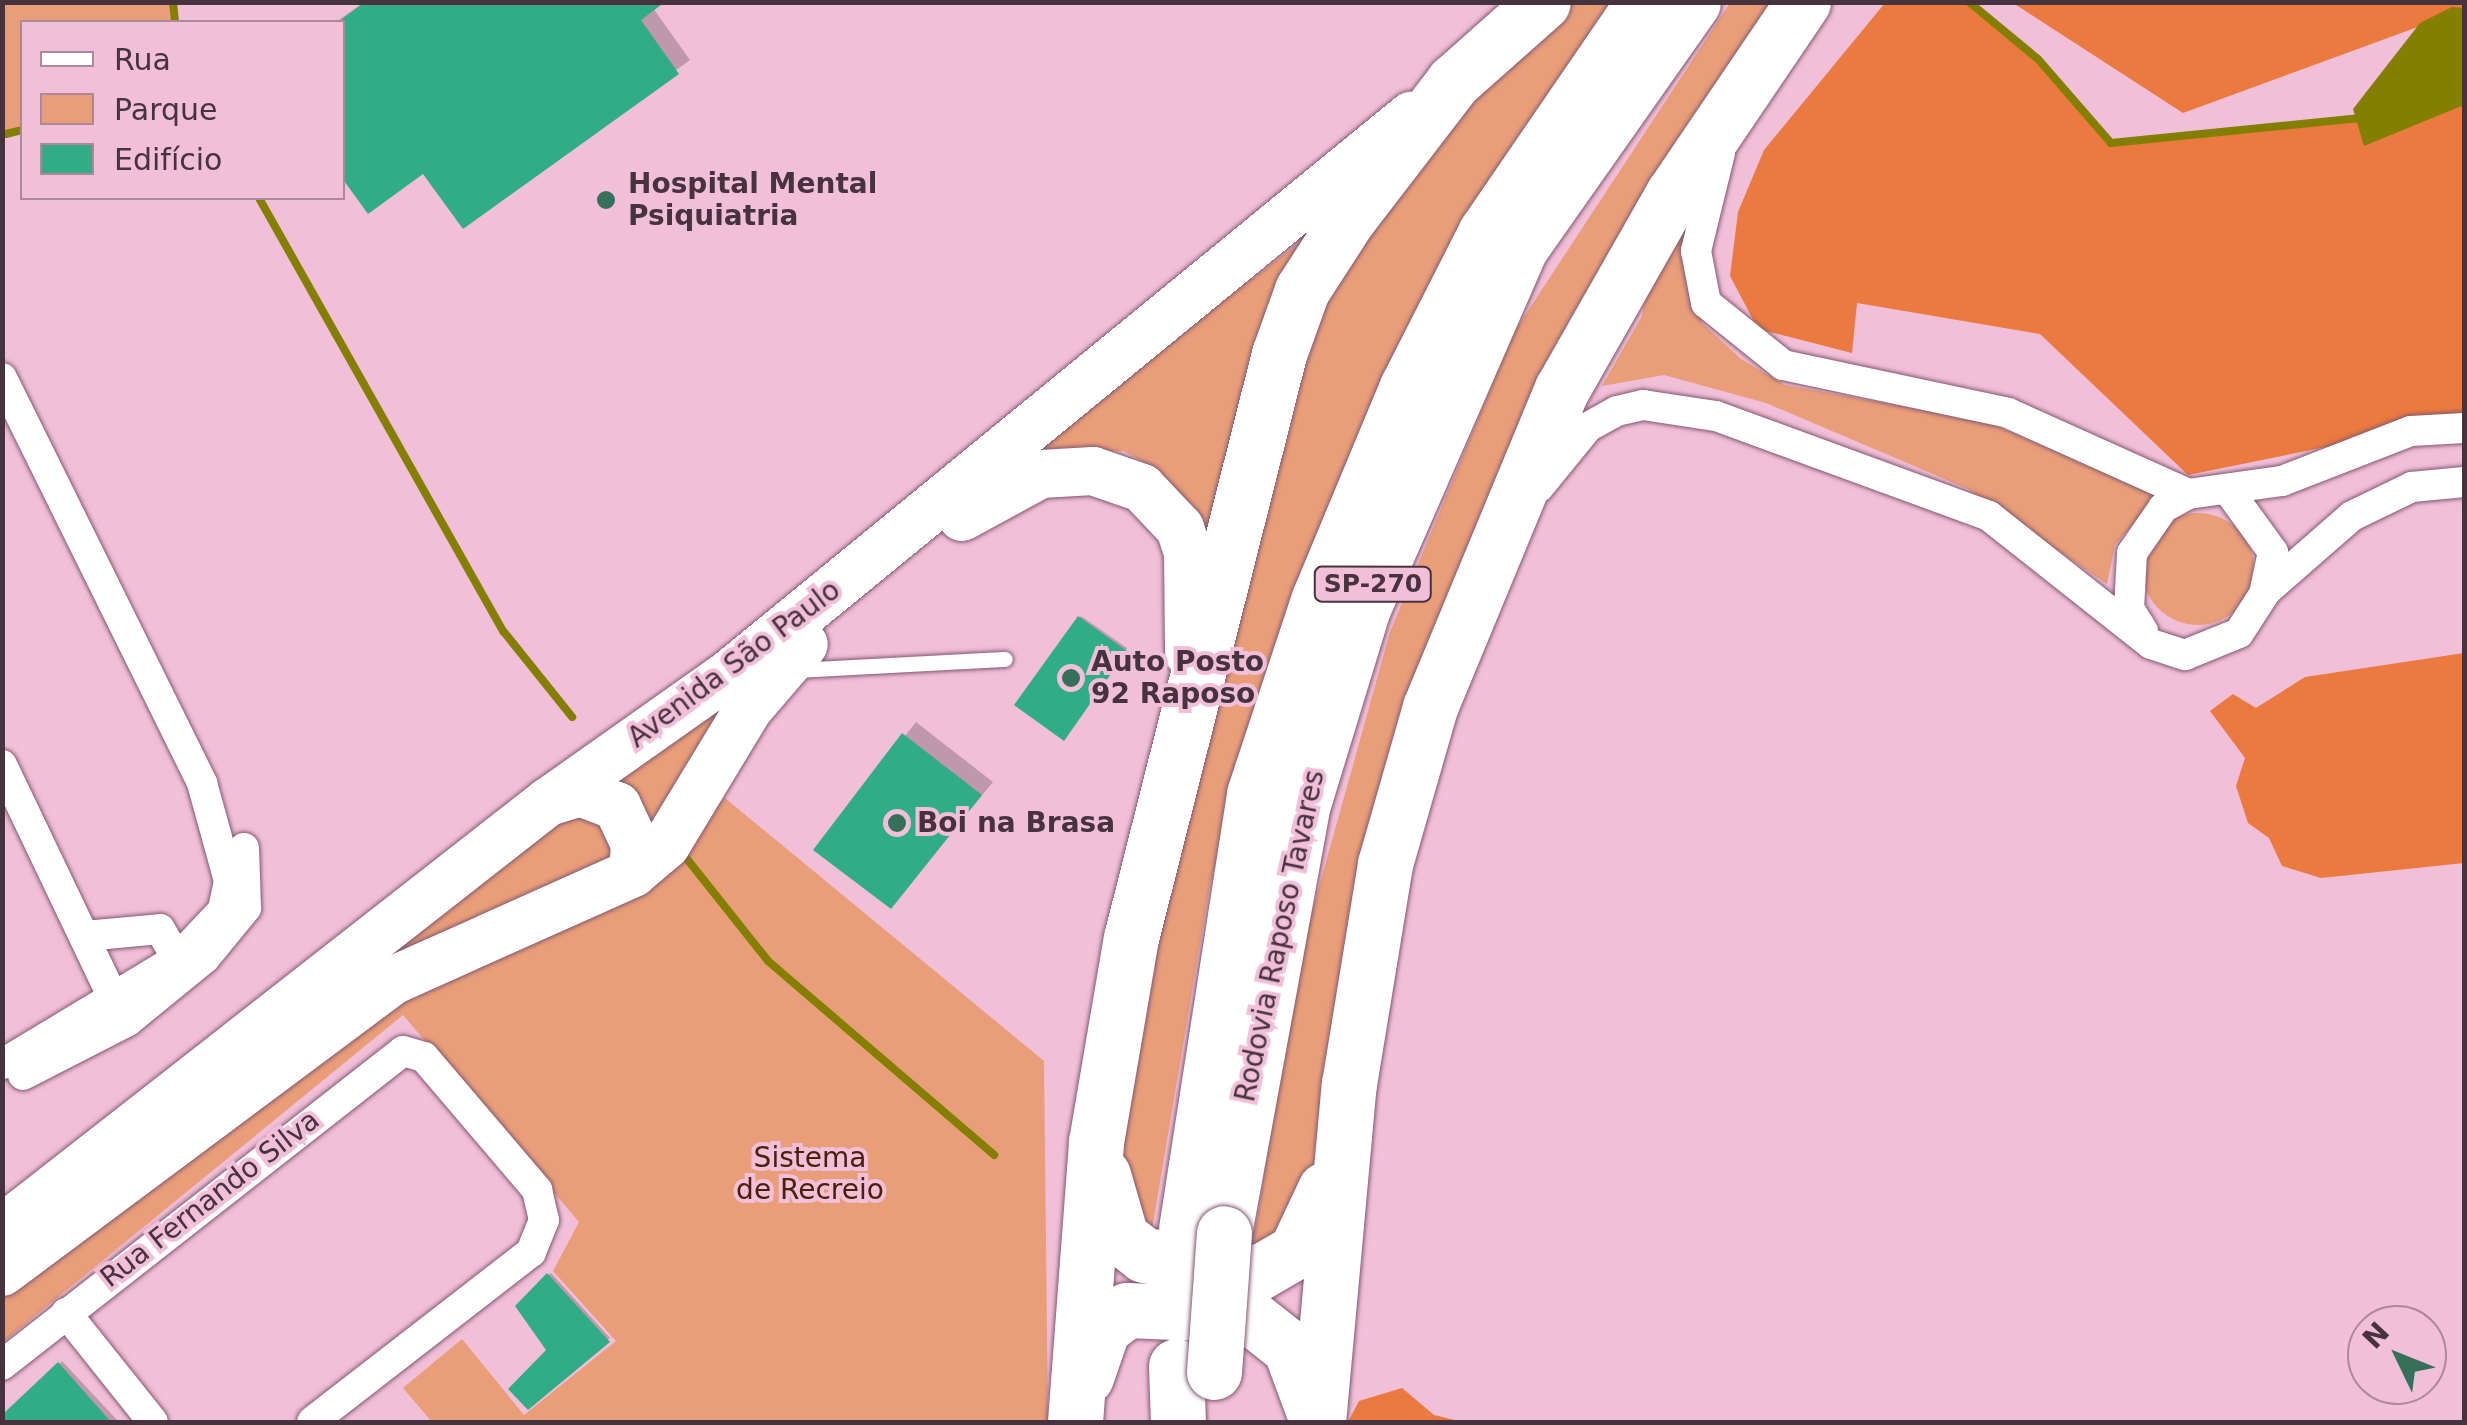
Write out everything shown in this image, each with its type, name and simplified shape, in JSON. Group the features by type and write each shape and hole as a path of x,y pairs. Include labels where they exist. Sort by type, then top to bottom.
{"highway":[{"path":"1074,1417 1096,1142 1130,938 1188,702 1302,290 1453,82 1543,2"},
{"name":"Rodovia Raposo Tavares","path":"1178,1422 1201,1387 1205,1231 1254,794 1319,598 1407,387 1486,233 1643,2"},
{"name":"Rodovia Raposo Tavares","path":"1205,1231 1303,804 1363,608 1521,247 1693,2"},
{"name":"SP-270","path":"1317,1422 1338,1156 1385,864 1430,706 1499,535 1613,294 1803,2"},
{"path":"1096,1142 1121,1237 1159,1262 1258,1274 1296,1251 1338,1156"},
{"path":"1074,1417 1103,1328 1128,1310 1158,1305 1248,1315 1270,1328 1290,1348 1317,1422"}],"main road":[{"name":"Avenida São Paulo","path":"2,1229 548,802 728,675 1453,82"},
{"name":"Avenida São Paulo","path":"2,1272 394,980 633,873 666,845 775,672 992,494 1040,474 1093,471 1142,488 1180,528 1191,582 1188,702"},
{"path":"548,802 580,792 616,806 636,844 633,873"}],"street":[{"path":"1752,76 1713,172 1696,251 1706,303 1726,328 1783,365 2008,414 2188,494 2230,494 2411,431 2464,428"},
{"path":"2,378 202,783 229,896 182,967 128,1021 17,1077"},
{"path":"1499,535 1588,426 1630,408 1677,408 1989,516 2151,644 2207,651 2239,633 2264,594 2352,516 2412,487 2464,482"},
{"path":"2151,644 2129,610 2132,553 2162,508 2188,494"},
{"path":"2230,494 2272,552 2264,594"},
{"path":"2,764 114,1001 111,1020 17,1077"},
{"path":"85,936 153,927 182,967"},
{"path":"2,1064 182,967"},
{"name":"Rua Fernando Silva","path":"2,1365 386,1059 403,1051 424,1057 536,1190 544,1220 532,1252 312,1422"},
{"path":"2,1207 124,1130"},
{"path":"66,1313 154,1422"}],"lane":[{"path":"775,672 1005,659"}],"green space":[{"path":"3,2 173,3 175,20 20,20 20,131 3,136"},
{"path":"1572,3 1617,3 1287,632 1210,885 1150,1241 1119,1168 1158,923 1309,317 1350,243 1507,59"},
{"path":"1730,3 1786,3 1559,366 1307,1217 1251,1256 1299,959 1390,632 1514,332"},
{"path":"1690,203 1687,283 1703,324 1741,359 1785,385 1984,421 2159,494 2115,545 2107,584 1968,489 1766,403 1664,375 1602,386 1642,316 1651,252"},
{"path":"1328,221 1213,561 1205,529 1156,469 1124,451 1042,452 830,602 651,835 641,800 594,777"},
{"path":"2198,513 2220,517 2238,529 2250,547 2254,569 2250,591 2238,609 2220,621 2198,625 2176,621 2158,609 2146,591 2142,569 2146,547 2158,529 2176,517"},
{"name":"Sistema de Recreio","path":"725,798 1044,1061 1048,1422 432,1422 403,1388 462,1339 524,1415 616,1341 553,1271 579,1222 403,1015 3,1342 3,1288 408,987 658,868"},
{"path":"591,806 616,858 3,1242 575,809"}],"shaded area":[{"path":"2464,2 2464,10 2183,113 2013,3"},
{"path":"1885,3 1969,3 2038,59 2112,143 2356,120 2464,81 2464,419 2188,475 2040,334 1857,303 1852,353 1758,329 1730,276 1738,212 1764,150"},
{"path":"2452,7 2464,8 2464,105 2364,146 2353,109 2420,23"},
{"path":"2464,653 2464,863 2321,878 2282,866 2269,838 2248,823 2236,786 2245,758 2210,711 2233,694 2256,708 2305,677"},
{"path":"1402,1388 1434,1415 1463,1422 1348,1422 1359,1401"}],"building":[{"path":"365,2 665,2 641,20 679,74 463,229 423,174 368,214 345,182 342,19"},
{"name":"Auto Posto 92 Raposo","path":"1078,616 1127,651 1064,741 1014,705"},
{"name":"Boi na Brasa","path":"902,733 982,795 891,909 813,850"},
{"path":"547,1273 610,1342 528,1410 508,1389 546,1350 515,1306"},
{"path":"58,1362 111,1422 2,1422 2,1415"}],"waterway":[{"path":"173,2 175,20"},
{"path":"1969,2 2038,59 2111,143 2361,118"},
{"path":"6,134 20,130"},
{"path":"260,200 504,632 572,717"},
{"path":"687,859 768,961 994,1155"}],"place":[{"name":"Hospital Mental Psiquiatria","path":"606,200"},
{"name":"Auto Posto 92 Raposo","path":"1071,678"},
{"name":"Boi na Brasa","path":"897,823"}]}
